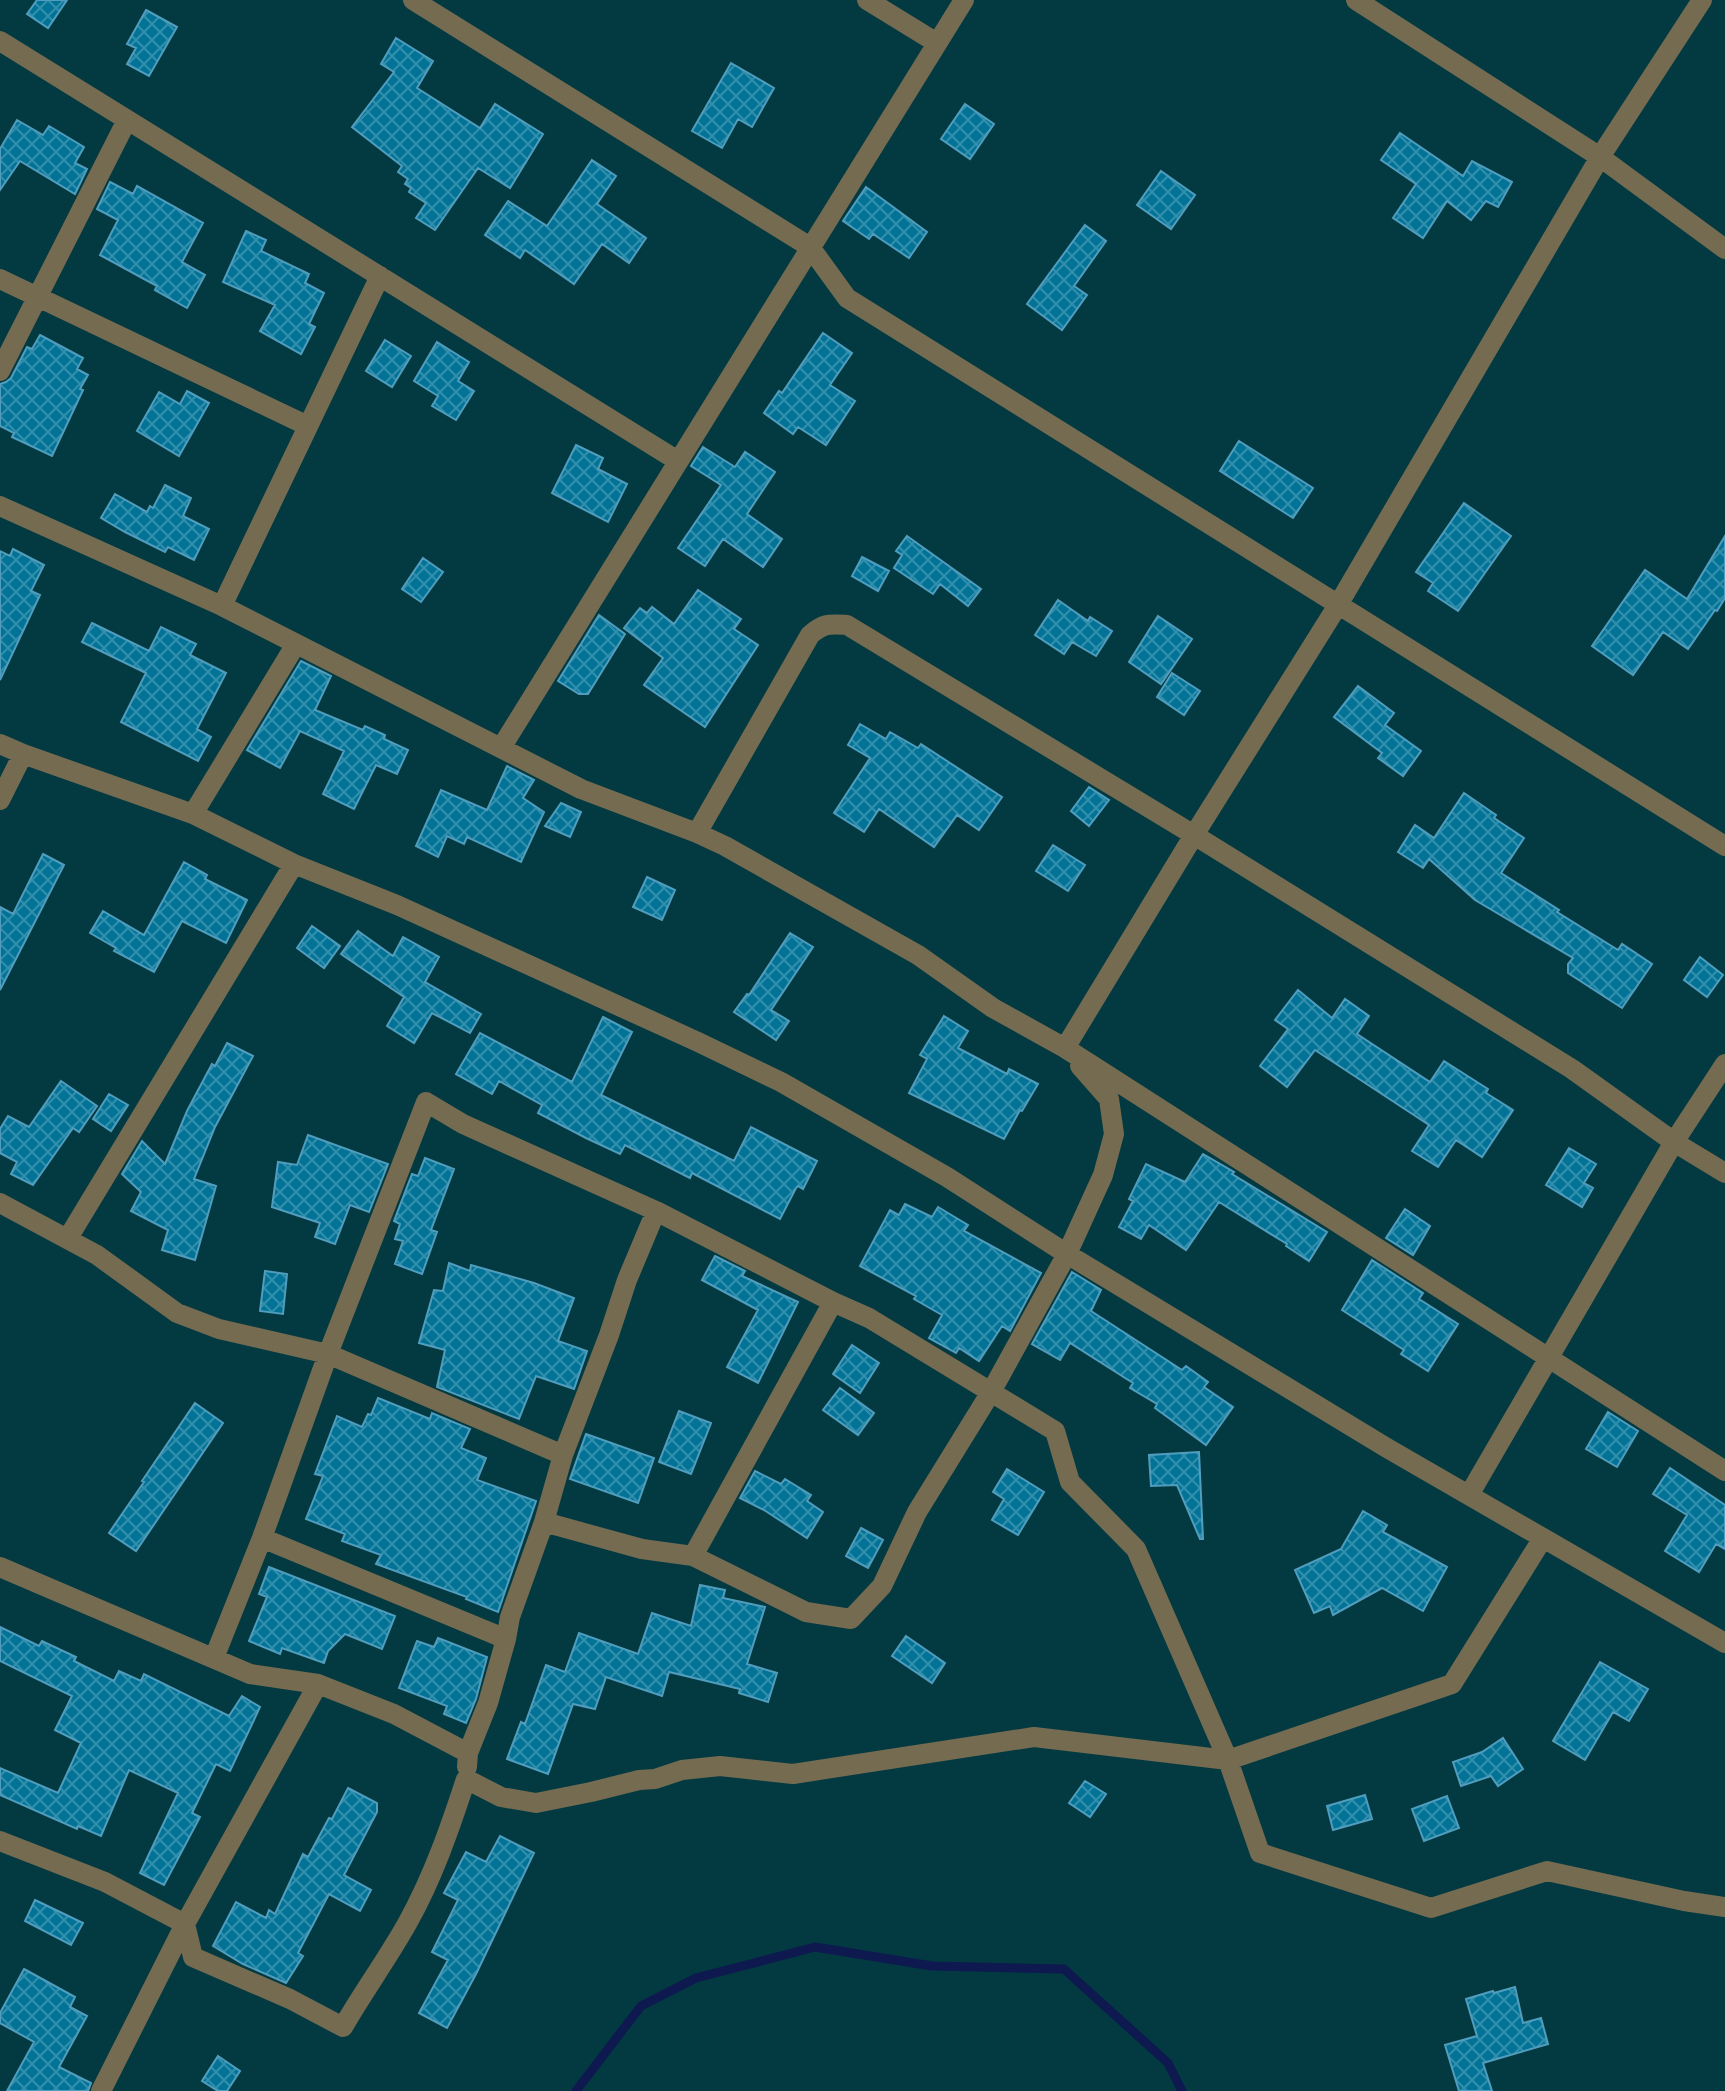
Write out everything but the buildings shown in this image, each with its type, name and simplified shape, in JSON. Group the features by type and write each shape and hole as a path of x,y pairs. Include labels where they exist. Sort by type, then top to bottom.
{"street":[{"path":"413,0 810,247 847,298 1725,846"},
{"path":"867,0 937,43"},
{"path":"501,748 964,0"},
{"path":"1356,0 1600,157 1725,249"},
{"path":"1065,1048 1338,605 1600,157 1702,0"},
{"path":"0,41 678,461"},
{"path":"0,371 127,120"},
{"path":"222,606 380,276"},
{"path":"0,279 308,426"},
{"path":"0,506 222,606 581,789 725,846 918,955 993,1008 1065,1048 1725,1471"},
{"path":"697,833 810,635 822,625 847,625 1572,1069 1674,1142 1725,1173"},
{"path":"193,814 296,644"},
{"path":"0,744 193,814 294,864 397,905 781,1082 947,1177 1067,1254 1387,1448 1725,1643"},
{"path":"0,800 23,754"},
{"path":"68,1238 294,864"},
{"path":"544,1522 642,1549 693,1556 806,1612 851,1619 882,1586 917,1512 991,1392 1067,1254 1103,1175 1114,1134 1109,1099 1065,1048"},
{"path":"1469,1495 1674,1142 1725,1064"},
{"path":"214,1658 426,1102 463,1124 656,1211 869,1318 1055,1431 1070,1482 1136,1549 1228,1760 1260,1853 1431,1908 1547,1871 1725,1907"},
{"path":"0,1203 97,1255 177,1313 219,1329 328,1354 563,1455"},
{"path":"0,1841 105,1882 185,1924 193,1957 290,1999 343,2027 419,1901 446,1839 466,1779 468,1753 488,1703 510,1617 544,1522 563,1455 627,1280 656,1211"},
{"path":"693,1556 833,1302"},
{"path":"262,1538 506,1639"},
{"path":"466,1779 501,1797 536,1803 655,1779 682,1770 720,1766 793,1774 1034,1737 1228,1760 1452,1684 1543,1538"},
{"path":"0,1567 250,1674 318,1684 394,1714 468,1753"},
{"path":"101,2091 185,1924 318,1684"}],"waterway":[{"path":"576,2091 641,2006 696,1978 815,1947 932,1966 1064,1969 1168,2063 1182,2091"}]}
